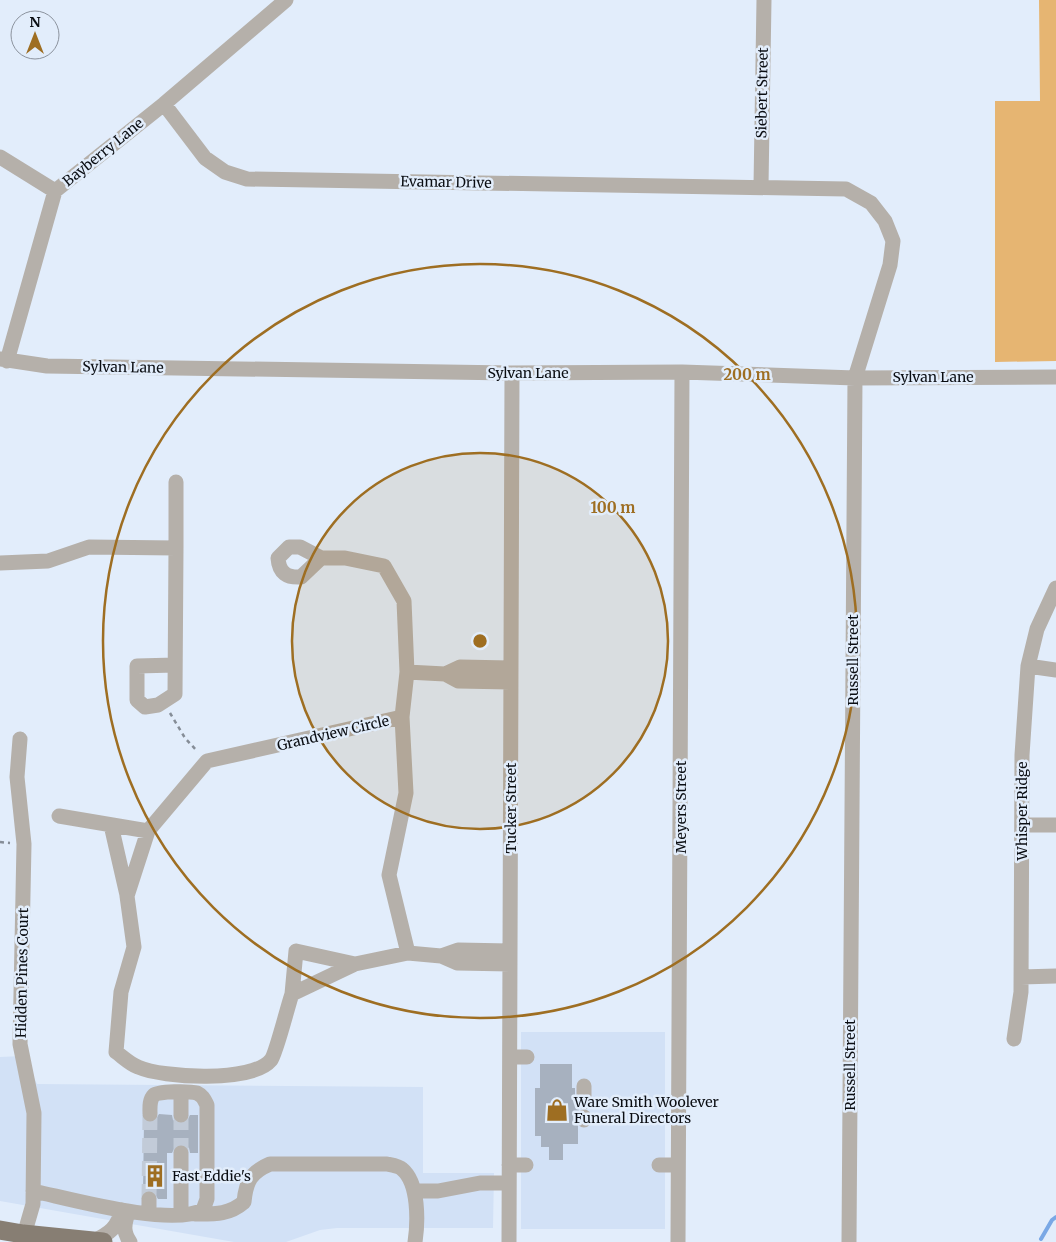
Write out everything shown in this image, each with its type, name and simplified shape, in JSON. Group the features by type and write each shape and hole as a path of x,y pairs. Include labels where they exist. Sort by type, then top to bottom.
{"main road":[{"path":"0,1230 41,1242"},
{"path":"23,1238 99,1241"}],"street":[{"name":"Bayberry Lane","path":"3,360 55,191 164,104 286,0"},
{"name":"Siebert Street","path":"760,186 764,0"},
{"name":"Evamar Drive","path":"164,104 205,158 225,172 247,179 760,186"},
{"path":"0,158 55,191"},
{"name":"Russell Street","path":"760,186 846,189 871,204 885,221 893,241 890,265 855,378 848,1242"},
{"name":"Sylvan Lane","path":"3,360 47,366 512,373 682,372 855,378 1056,377"},
{"name":"Meyers Street","path":"678,1242 682,372"},
{"name":"Tucker Street","path":"509,1242 512,373"},
{"path":"175,666 136,666 137,700 145,707 158,705 175,694 176,482"},
{"path":"0,563 48,561 88,547 176,548"},
{"path":"321,558 345,558 384,566 404,601 407,672 402,717"},
{"name":"Whisper Ridge","path":"1014,1039 1019,1013 1021,977 1022,755 1028,666 1037,629 1056,588"},
{"path":"1028,666 1056,670"},
{"path":"407,672 445,674 458,681 511,675"},
{"name":"Grandview Circle","path":"206,761 402,717 406,793 389,875 408,953"},
{"name":"Hidden Pines Court","path":"20,739 17,777 24,844 20,1044 34,1113 33,1204 23,1238"},
{"path":"127,896 148,831 206,761"},
{"path":"58,816 148,831"},
{"path":"111,825 127,896 134,947 121,992 116,1052 137,1067 171,1076 229,1074 256,1070 272,1060 292,994 296,951 355,964"},
{"path":"1022,825 1056,825"},
{"path":"292,994 355,964 408,953 441,956 457,964 510,958"},
{"path":"1021,977 1056,976"},
{"path":"510,1057 527,1057"},
{"path":"584,1086 584,1113"},
{"path":"150,1114 150,1103 154,1095 160,1092 195,1092 203,1097 207,1105 207,1199 203,1210 188,1214"},
{"path":"181,1092 181,1115"},
{"path":"181,1153 188,1214"},
{"path":"33,1191 125,1211 150,1206 188,1214 222,1214 235,1210 244,1202 245,1186 250,1176 257,1170 270,1164 387,1164 401,1167 410,1178 415,1192 416,1241"},
{"path":"510,1165 526,1165"},
{"path":"659,1165 678,1165"},
{"path":"415,1192 438,1192 480,1183 509,1183"},
{"path":"99,1241 118,1225 125,1211"},
{"path":"125,1211 125,1236 130,1242"},
{"path":"23,1238 52,1242"}],"path":[{"path":"166,700 172,718 185,738 206,761"}],"shaded area":[{"path":"1039,0 1056,0 1056,361 995,362 995,101 1040,101"},
{"path":"521,1032 665,1032 665,1229 521,1229"},
{"path":"23,1056 37,1084 423,1087 423,1173 494,1173 493,1228 337,1228 320,1230 286,1242 234,1242 0,1201 0,1057"}],"building":[{"path":"540,1064 572,1064 572,1088 575,1088 575,1102 579,1110 575,1117 578,1126 578,1144 563,1144 563,1160 549,1160 549,1147 541,1147 541,1136 535,1136 535,1088 540,1088"},
{"name":"Fast Eddie's","path":"159,1114 172,1115 173,1120 181,1124 186,1123 190,1115 198,1115 198,1153 190,1153 189,1148 181,1144 176,1145 172,1153 167,1153 167,1199 158,1199 153,1191 143,1192 144,1121 154,1122"}],"waterway":[{"path":"1041,1239 1052,1220 1056,1217"}],"tunnel":[{"path":"149,1199 150,1114"},
{"path":"181,1115 181,1153"}],"place":[{"name":"Ware Smith Woolever Funeral Directors","path":"557,1110"},
{"name":"Fast Eddie's","path":"155,1176"}]}
